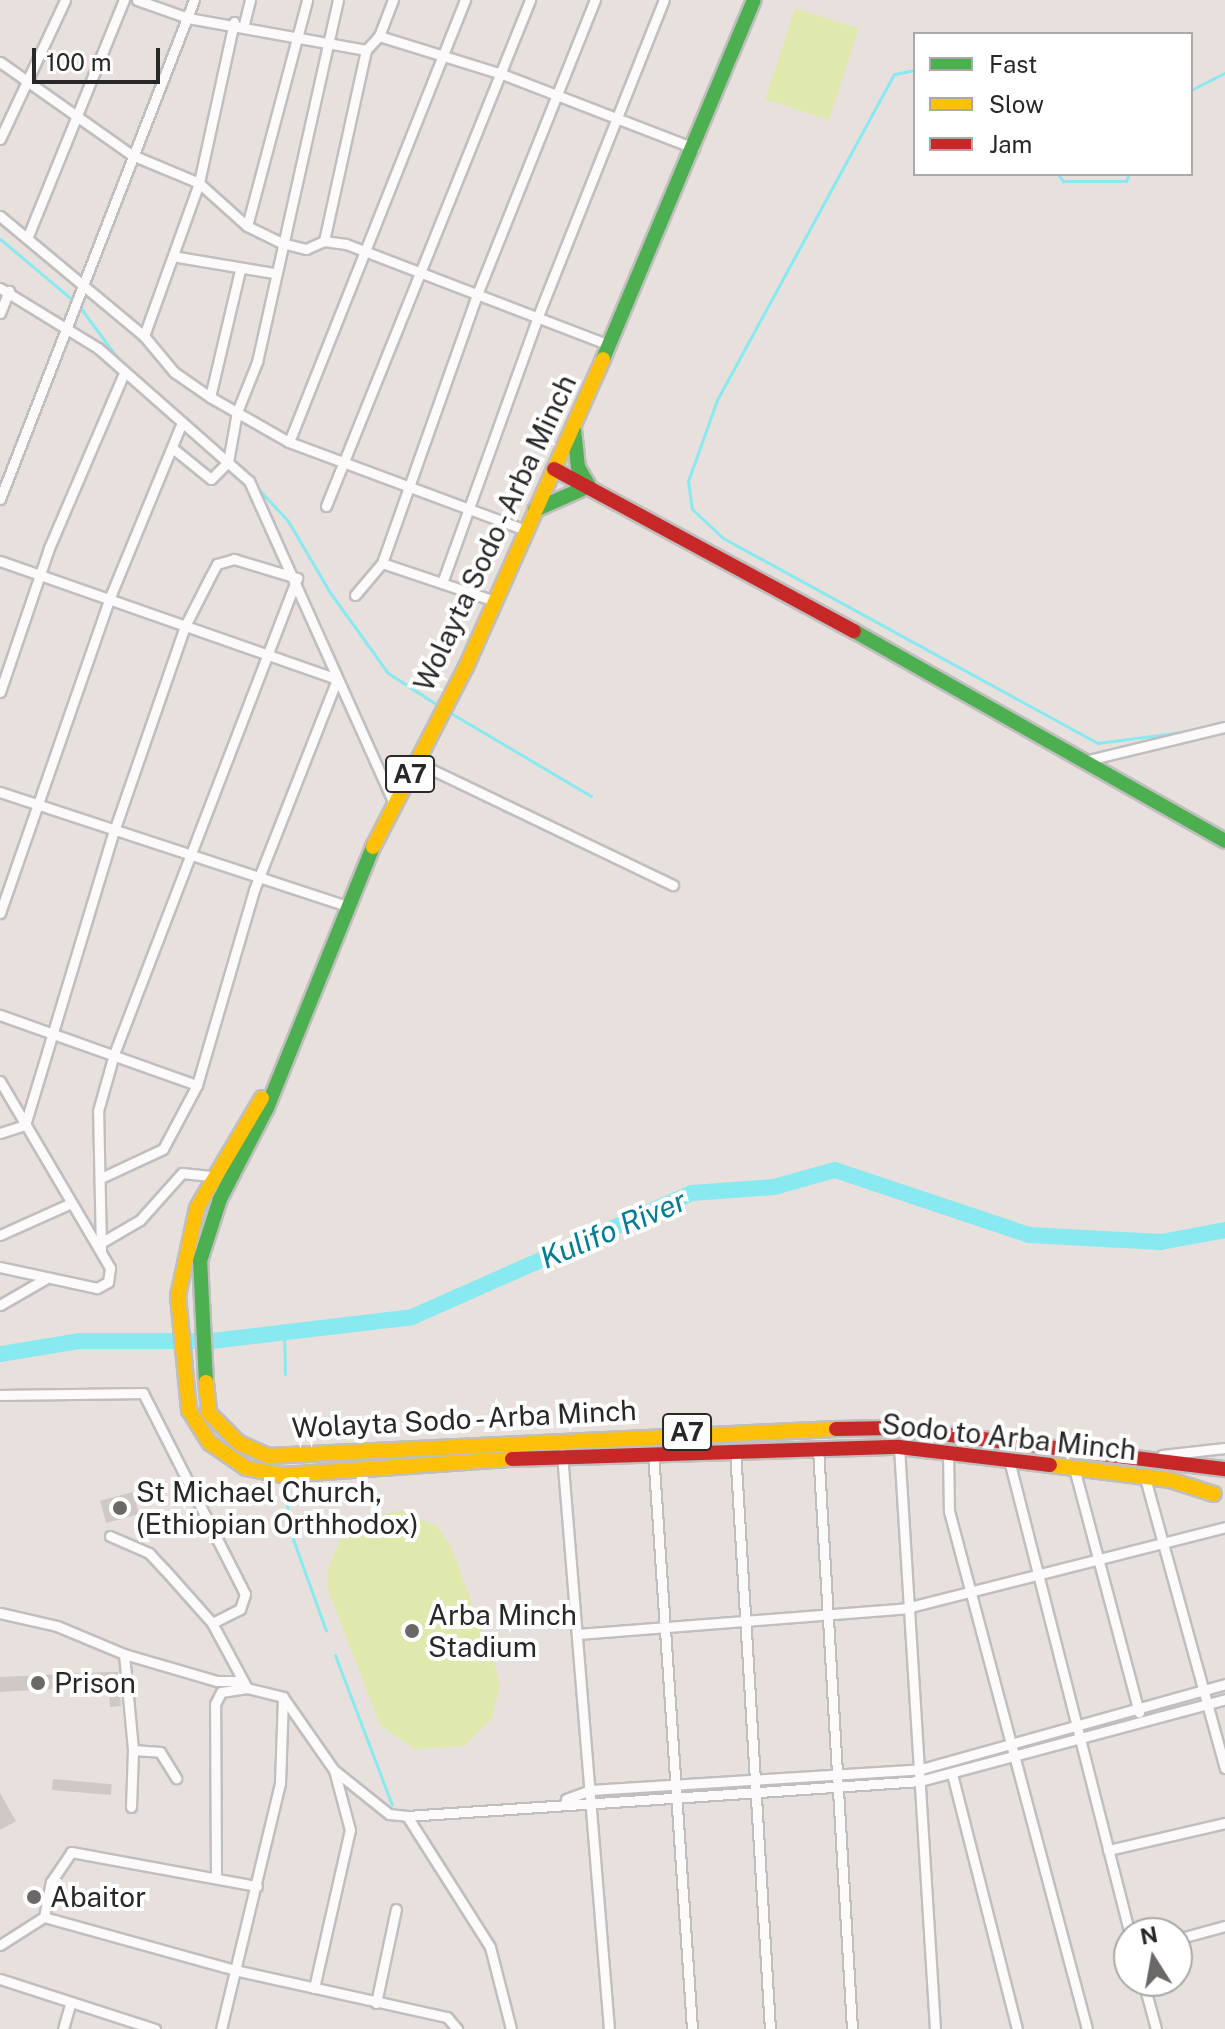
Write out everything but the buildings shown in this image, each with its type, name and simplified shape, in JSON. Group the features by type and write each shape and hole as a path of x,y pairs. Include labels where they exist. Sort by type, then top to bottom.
{"main road":[{"name":"Wolayta Sodo - Arba Minch","path":"754,0 574,428 495,601 346,906 274,1083 208,1232 197,1294 202,1367 214,1422 268,1456 427,1445 894,1428 962,1434 1225,1470 1214,1494"},
{"path":"574,428 578,467 589,486"},
{"path":"554,469 1225,841"},
{"path":"535,510 589,486"},
{"name":"Wolayta Sodo - Arba Minch","path":"274,1083 213,1176 189,1233 178,1296 181,1370 189,1410 210,1443 246,1468 317,1473"},
{"path":"953,1451 962,1434"},
{"path":"427,1445 428,1464"},
{"name":"Sodo to Arba Minch","path":"317,1473 562,1455 899,1447 953,1451 1145,1478 1214,1494"},
{"path":"1214,1494 1225,1509"}],"street":[{"path":"0,139 65,0"},
{"path":"28,236 124,0"},
{"path":"137,0 188,18 239,23 366,50"},
{"path":"0,499 194,0"},
{"path":"144,336 178,257 239,23 250,0"},
{"path":"247,226 307,0"},
{"path":"175,450 211,479 228,462 237,412 257,362 274,273 338,0"},
{"path":"324,241 366,50 379,36 393,0"},
{"path":"289,442 465,0"},
{"path":"326,506 348,462 425,273 530,0"},
{"path":"355,595 382,563 413,485 478,292 559,98 595,0"},
{"path":"442,583 538,316 664,0"},
{"path":"379,36 502,74 694,148"},
{"path":"0,62 132,155 199,183 247,226 282,243 306,249 324,241 365,251 609,345"},
{"path":"0,216 28,236 81,288 144,336 174,372 210,397 289,442 413,485 526,530"},
{"path":"178,257 240,270 274,273"},
{"path":"210,397 240,270"},
{"path":"0,313 5,289 66,332 98,348 249,481 297,578 337,679 394,804"},
{"path":"0,692 39,575 124,373"},
{"path":"0,913 110,597 175,450 182,422"},
{"path":"25,1125 114,831 185,626 217,564 234,559 297,578"},
{"path":"0,561 110,597 267,659 337,679"},
{"path":"382,563 495,601"},
{"path":"0,1267 97,1288 108,1282 110,1268 102,1245 103,1177 98,1111 114,1054 186,857 297,578"},
{"path":"103,1177 163,1149 197,1085 258,879 337,679"},
{"path":"1081,762 1225,727"},
{"path":"416,762 673,885"},
{"path":"0,792 186,857 346,906"},
{"path":"0,1015 197,1085"},
{"path":"0,1081 93,1247 102,1245 140,1220 182,1173 213,1176"},
{"path":"0,1133 25,1125"},
{"path":"0,1235 69,1204"},
{"path":"0,1305 45,1279"},
{"path":"0,1395 143,1393 245,1594 240,1609 212,1623"},
{"path":"562,1439 609,2029"},
{"path":"899,1447 906,1608 921,1769 935,2029"},
{"path":"818,1448 824,1617 839,1788 852,2029"},
{"path":"1143,1457 1225,1448"},
{"path":"735,1449 770,2029"},
{"path":"953,1451 945,1489 969,1594 1013,1743 1087,2029"},
{"path":"653,1452 678,1785 692,2029"},
{"path":"1009,1460 1126,1917"},
{"path":"1074,1468 1141,1720"},
{"path":"1145,1478 1225,1768"},
{"path":"579,1634 666,1630 906,1608 1225,1527"},
{"path":"110,1536 149,1553 212,1623 245,1684"},
{"path":"0,1613 57,1626 124,1654 217,1681 245,1684 283,1697 334,1770 389,1814 407,1816 561,1801 593,1804 920,1781 1225,1699"},
{"path":"124,1654 133,1750 131,1807"},
{"path":"216,1876 216,1697 245,1684"},
{"path":"561,1801 591,1790 921,1769 1225,1684"},
{"path":"221,2029 239,1971 280,1783 283,1697"},
{"path":"133,1750 160,1752 176,1778"},
{"path":"314,1988 349,1839 334,1770"},
{"path":"952,1774 1017,2029"},
{"path":"407,1816 490,1947 511,2029"},
{"path":"1108,1850 1225,1823"},
{"path":"0,1945 44,1917 51,1882 71,1852 216,1876 257,1886"},
{"path":"376,2003 396,1909"},
{"path":"44,1917 239,1971 447,2017 457,2029"},
{"path":"1193,1935 1225,1926"},
{"path":"0,1979 70,2005 155,2029"},
{"path":"1147,1997 1156,2029"},
{"path":"63,2029 70,2005"}],"green space":[{"path":"795,8 859,29 829,120 765,99"},
{"path":"400,1510 438,1527 451,1547 496,1668 500,1685 492,1718 464,1746 415,1749 380,1725 328,1590 327,1571 342,1535 356,1522"}],"waterway":[{"path":"913,70 894,74 717,400 688,481 692,509 723,538 1098,743 1190,731"},
{"path":"1193,89 1225,73"},
{"path":"1059,176 1063,181 1126,181 1128,176"},
{"path":"0,239 74,301"},
{"path":"79,306 122,364"},
{"path":"254,484 288,521 329,591 388,673 439,706"},
{"path":"449,712 591,796"},
{"name":"Kulifo River","path":"0,1354 79,1341 212,1341 412,1317 692,1193 774,1187 835,1170 1029,1235 1161,1242 1225,1230"},
{"path":"284,1329 285,1374"},
{"path":"286,1488 289,1528 326,1631"},
{"path":"335,1655 392,1805"}],"traffic: fast":[{"path":"603,359 754,0"},
{"path":"535,510 589,486 578,467 574,431"},
{"path":"854,631 1225,841"},
{"path":"206,1382 200,1261 220,1199 267,1108 373,847"}],"traffic: slow":[{"path":"373,847 466,667 603,359"},
{"path":"262,1098 197,1208 178,1296 189,1410 210,1443 246,1468 282,1475 512,1459"},
{"path":"206,1382 209,1413 239,1443 268,1456 836,1429"},
{"path":"1050,1465 1170,1480 1214,1494"}],"traffic: jam":[{"path":"554,469 854,631"},
{"path":"836,1429 894,1428 1225,1469"},
{"path":"512,1459 899,1447 1050,1465"}],"place":[{"name":"St Michael Church, (Ethiopian Orthhodox)","path":"120,1508"},
{"name":"Arba Minch Stadium","path":"412,1631"},
{"name":"Prison","path":"38,1683"},
{"name":"Abaitor","path":"34,1897"}]}
